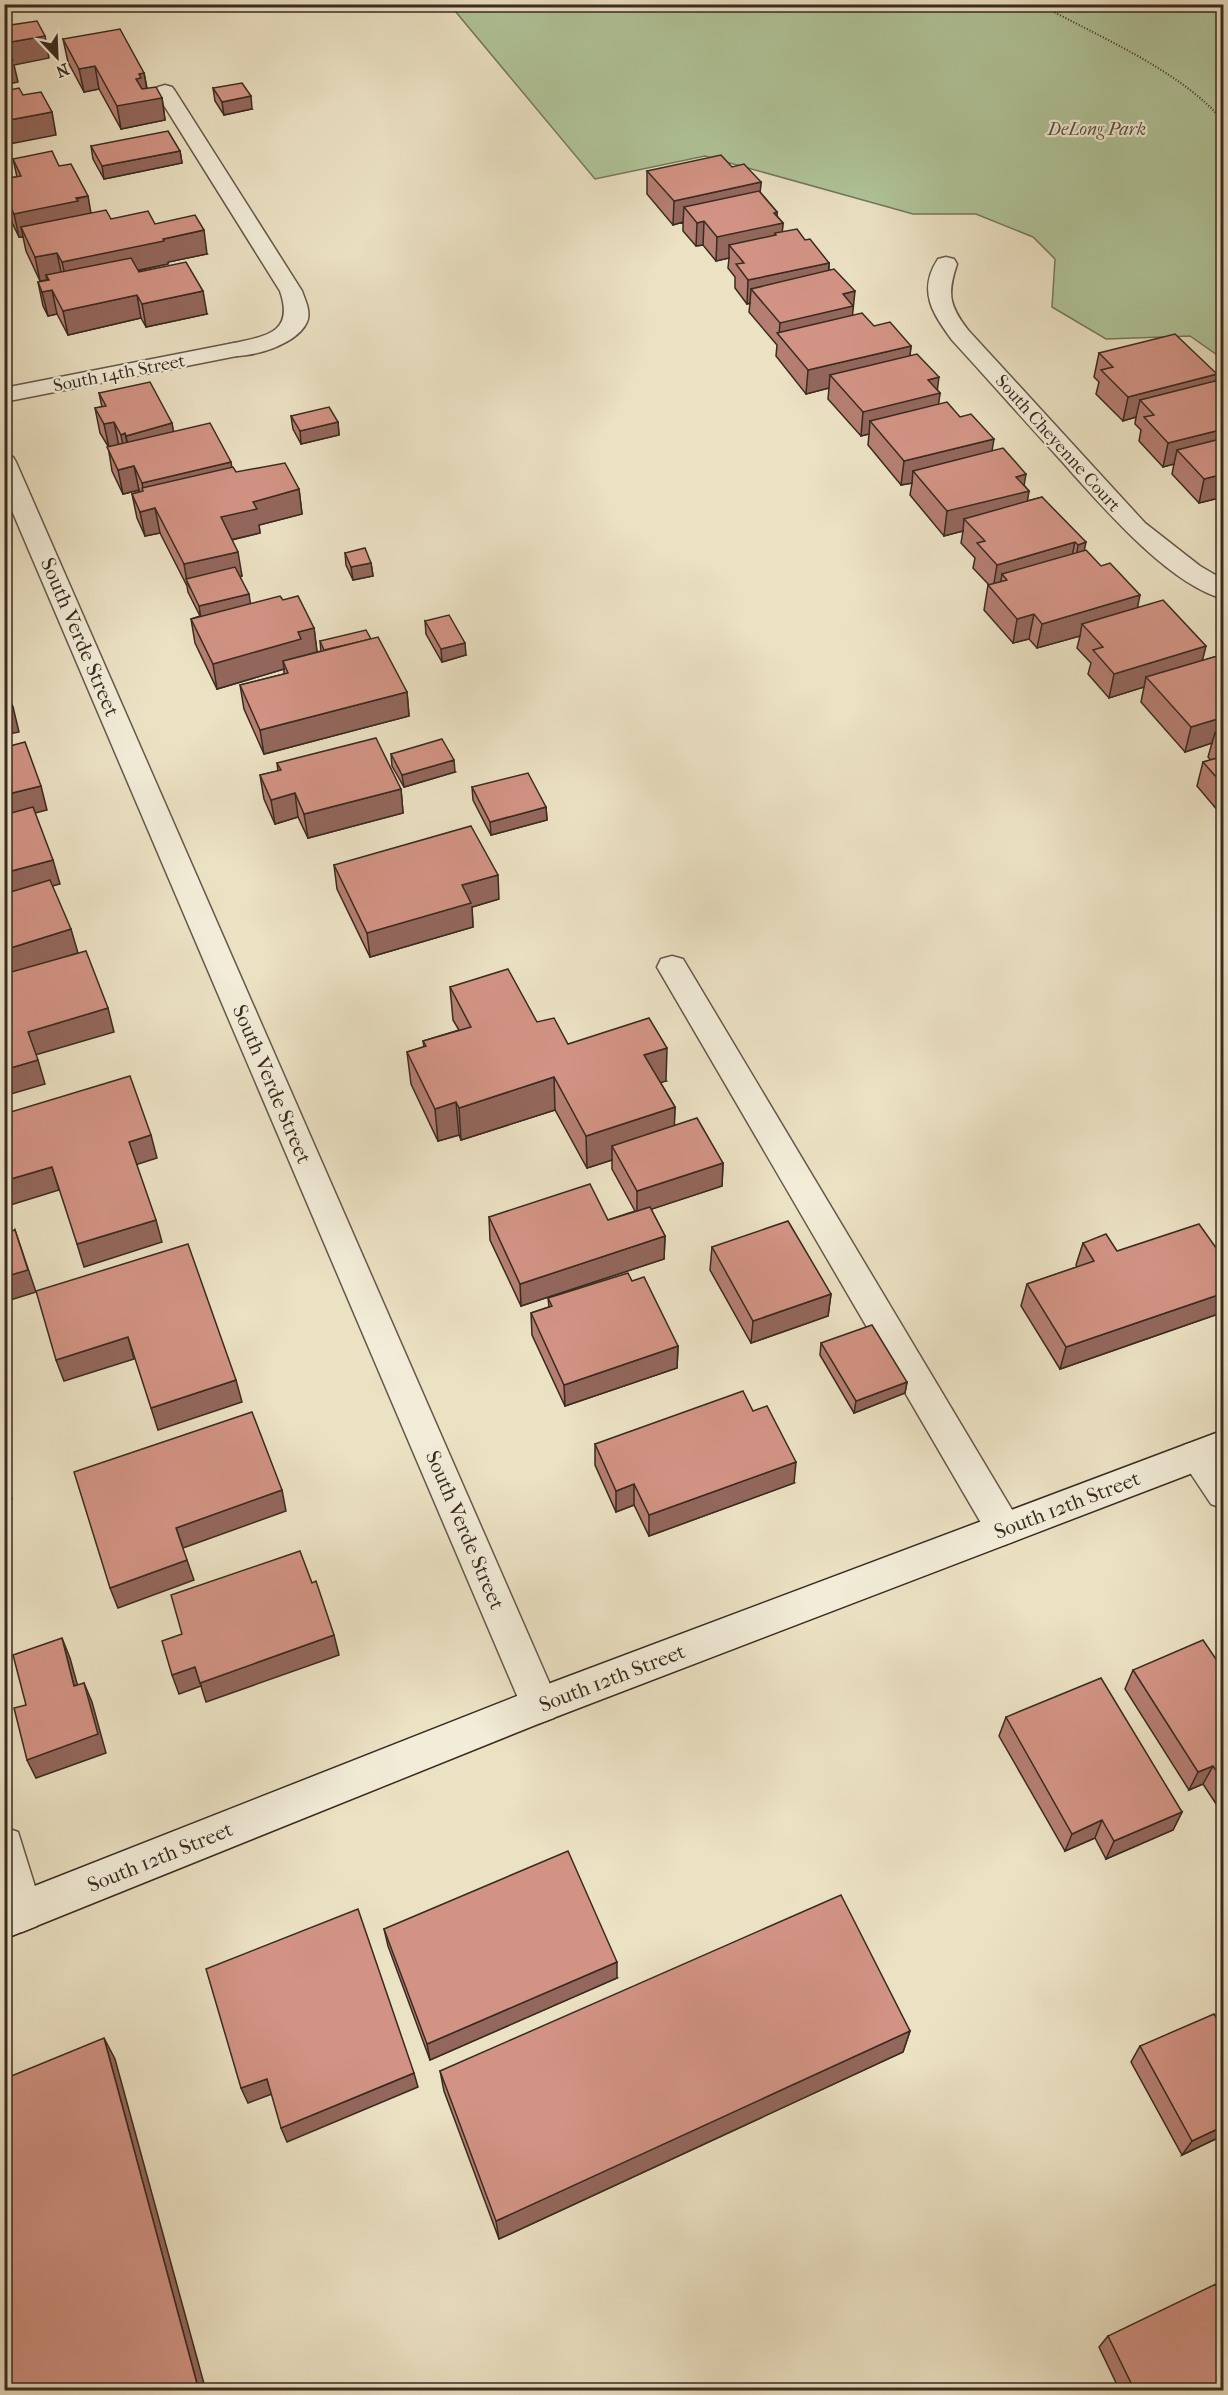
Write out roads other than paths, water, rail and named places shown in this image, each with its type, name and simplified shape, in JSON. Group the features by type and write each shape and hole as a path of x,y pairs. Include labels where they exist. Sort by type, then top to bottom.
{"street":[{"name":"South 14th Street","path":"4,395 265,343 283,335 293,325 298,309 291,291 165,91"},
{"name":"South Cheyenne Court","path":"946,264 938,286 938,294 944,312 960,335 1136,528 1191,572 1224,591"},
{"name":"South Verde Street","path":"4,462 540,1705"},
{"path":"672,967 1004,1529"},
{"name":"South 12th Street","path":"13,1915 540,1705 1210,1450"},
{"path":"1210,1450 1224,1493"},
{"path":"4,1846 13,1915"}],"park label":[{"name":"DeLong Park","path":"1097,129"}]}
